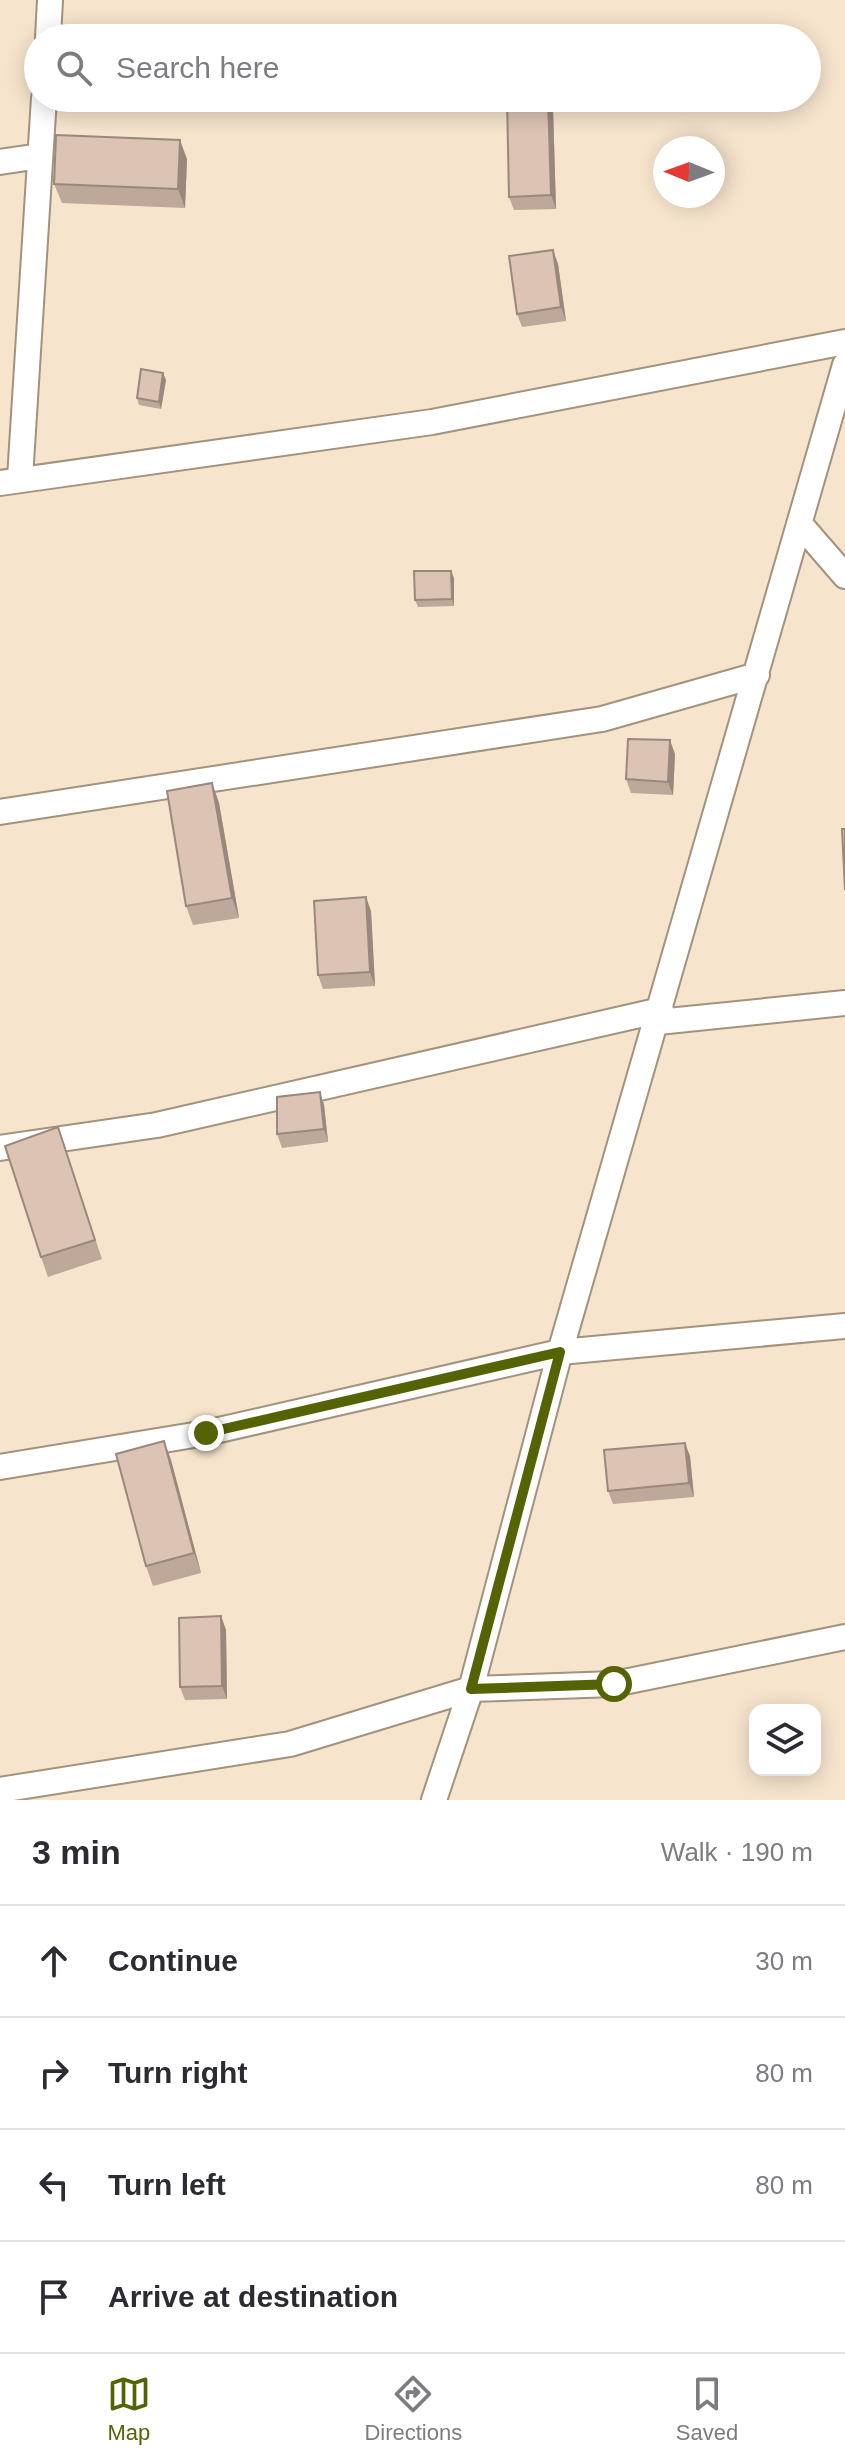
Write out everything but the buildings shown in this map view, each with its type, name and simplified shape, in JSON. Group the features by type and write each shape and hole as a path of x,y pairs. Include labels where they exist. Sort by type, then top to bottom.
{"street":[{"path":"49,24 50,0"},
{"path":"43,112 10,480 432,422 845,342"},
{"path":"0,162 40,156"},
{"path":"434,1800 471,1689 560,1352 845,365"},
{"path":"800,524 845,576"},
{"path":"0,812 602,719 757,675"},
{"path":"0,1148 157,1125 659,1016 845,1003"},
{"path":"0,1467 206,1433 560,1352 845,1326"},
{"path":"0,1790 290,1744 471,1689 614,1684 845,1637"}],"route":[{"path":"206,1433 560,1352 471,1689 614,1684"}]}
